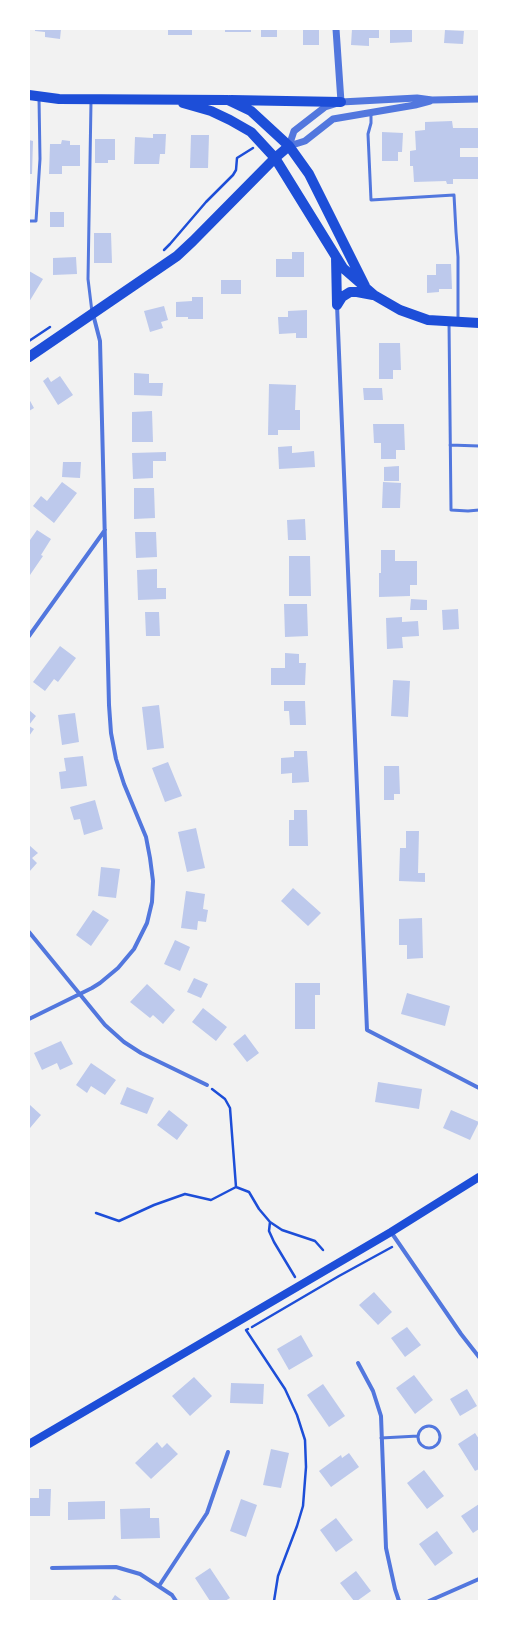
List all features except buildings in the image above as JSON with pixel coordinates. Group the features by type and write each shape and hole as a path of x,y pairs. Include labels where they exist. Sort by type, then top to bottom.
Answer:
{"main road":[{"path":"34,96 59,99 341,102"},
{"path":"170,99 211,111 251,132 275,158 343,268 374,295 400,310 428,320 454,323 479,323"},
{"path":"228,100 251,111 289,146 309,174 365,286"},
{"path":"29,356 176,256 289,146"},
{"path":"336,256 337,305"},
{"path":"337,305 342,297 350,292 374,295"},
{"path":"29,1444 391,1232 479,1177"}],"street":[{"path":"336,29 341,102"},
{"path":"289,146 294,131 326,107 341,102 417,98 432,100 479,100"},
{"path":"289,146 305,141 333,119 371,111 415,105 432,100"},
{"path":"337,305 367,1030 479,1088"},
{"path":"29,1019 80,995 106,978 118,968 134,948 147,923 152,902 153,881 146,837 124,784 116,759 111,733 100,341 92,314"},
{"path":"29,636 105,530"},
{"path":"29,932 105,1025 124,1042 141,1053 207,1085"},
{"path":"391,1232 461,1334 479,1357"},
{"path":"358,1363 373,1391 381,1416 386,1548 399,1601"},
{"path":"159,1586 207,1513 228,1452"},
{"path":"52,1568 116,1567 140,1574 172,1595 176,1601"},
{"path":"429,1601 479,1579"}],"lane":[{"path":"29,221 36,221 40,158 34,96"},
{"path":"91,99 88,279 92,314"},
{"path":"371,111 371,123 368,134 371,200 454,195 458,257 454,323 450,446 451,510 479,510"},
{"path":"450,446 479,446"},
{"path":"431,1426 439,1432 440,1439 436,1445 429,1448 420,1443 418,1436 424,1427 431,1426"},
{"path":"381,1438 418,1436"}],"path":[{"path":"160,253 170,244 206,202 233,175 236,170 237,158 261,143"},
{"path":"29,341 54,325"},
{"path":"207,1085 225,1099 230,1108 236,1187"},
{"path":"96,1213 119,1221 154,1205 185,1194 211,1200 236,1187 249,1192 259,1209 270,1222 282,1230 315,1241 323,1250"},
{"path":"270,1222 269,1231 274,1242 300,1285"},
{"path":"274,1601 278,1576 303,1506 306,1467 305,1440 297,1415 284,1389 246,1330 399,1243"}]}
